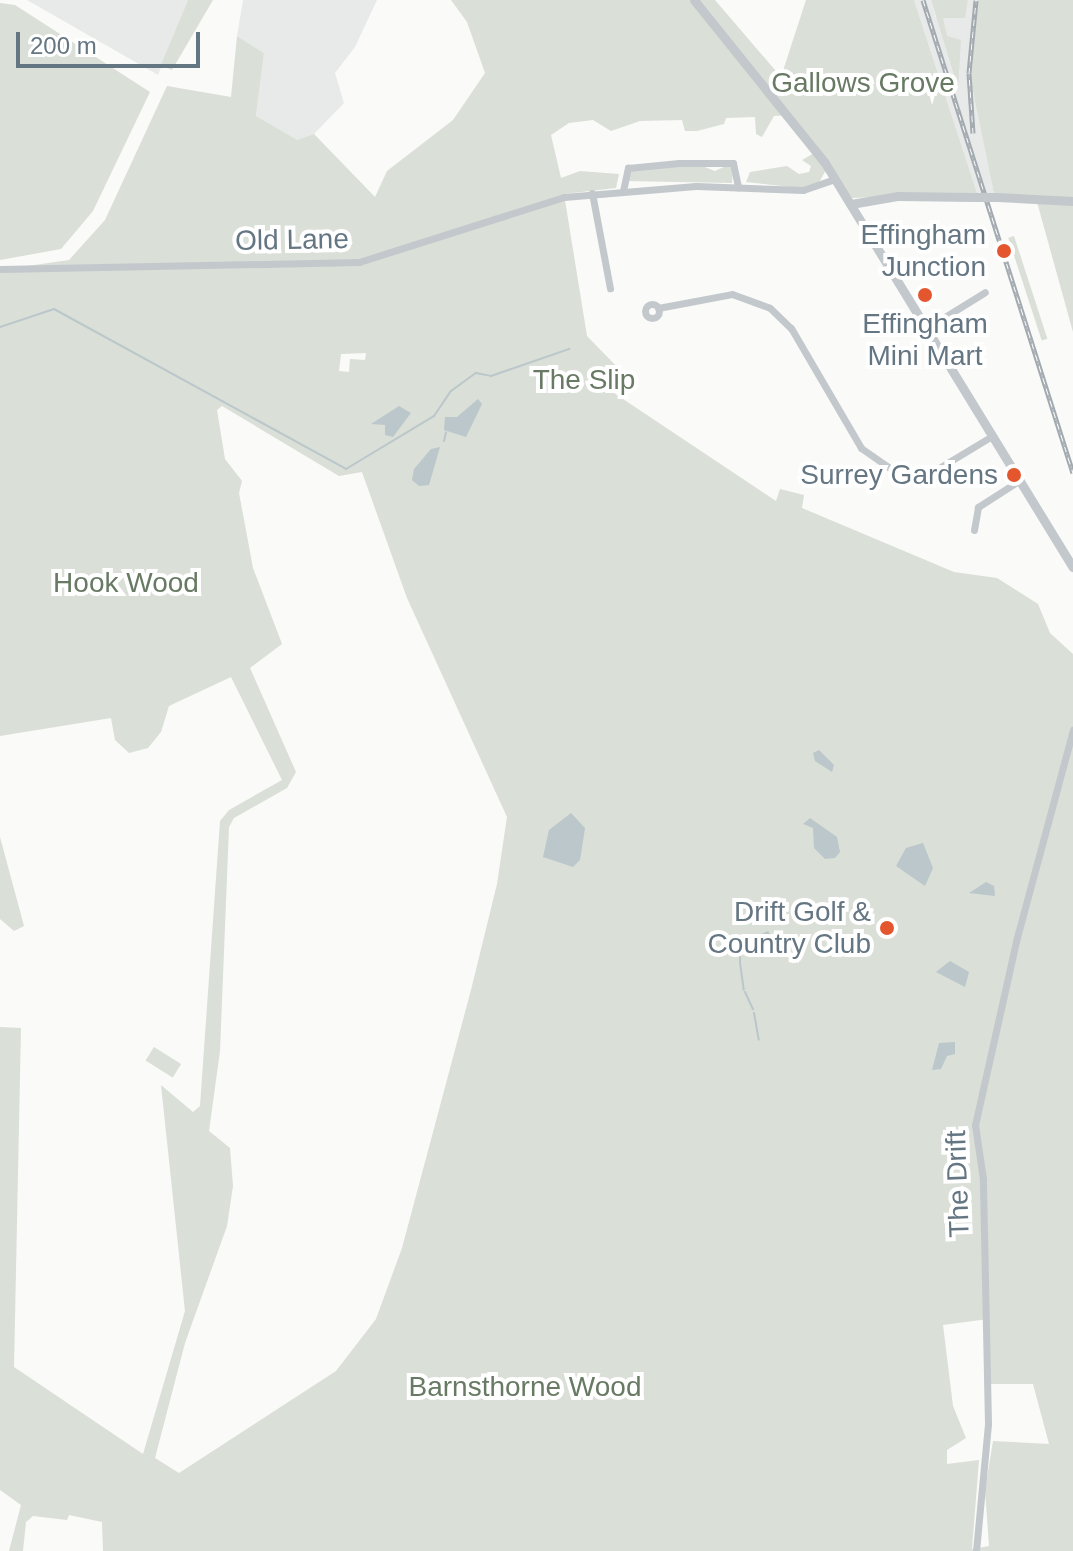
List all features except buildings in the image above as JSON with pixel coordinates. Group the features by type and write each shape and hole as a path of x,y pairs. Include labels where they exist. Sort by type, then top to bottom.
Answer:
{"street":[{"path":"694,0 764,81 835,179 1073,567"},
{"path":"623,191 628,168 679,163 733,163 738,187"},
{"name":"Old Lane","path":"0,269 359,262 538,202 623,191 738,187 811,190 835,179"},
{"path":"592,193 610,288"},
{"path":"851,204 898,196 1073,201"},
{"path":"857,214 870,202"},
{"path":"927,328 985,292"},
{"path":"658,308 732,294 770,308 791,328 861,448 897,473 910,477 934,471 992,436"},
{"path":"974,530 978,507 1020,480"},
{"name":"The Drift","path":"976,1551 988,1424 983,1179 975,1125 1019,927 1073,730"}],"shaded area":[{"path":"27,0 188,0 158,75"},
{"path":"243,0 377,0 355,47 335,73 344,103 314,134 297,141 256,116 264,53 237,36"},
{"path":"914,0 931,0 936,18 964,18 968,0 978,0 971,82 994,194 977,193"},
{"path":"478,399 482,404 466,437 444,430 445,417 457,417"},
{"path":"399,406 411,413 393,437 385,435 385,425 371,424"},
{"path":"440,447 429,485 419,486 412,480 414,469 431,449"},
{"path":"819,750 834,765 832,772 815,761 813,753"},
{"path":"571,813 585,828 580,860 573,867 543,857 549,830"},
{"path":"810,818 837,837 840,852 835,858 825,859 814,848 813,828 803,824"},
{"path":"923,843 933,868 925,886 896,866 906,848"},
{"path":"986,882 994,886 995,896 969,893"},
{"path":"768,931 771,936 759,949 728,952 737,937 751,939"},
{"path":"950,961 969,972 965,987 936,972"},
{"path":"955,1042 955,1054 947,1056 941,1069 932,1070 939,1043"}],"green space":[{"path":"188,0 213,0 172,70 161,65"},
{"path":"451,0 715,0 781,77 806,0 914,0 977,193 852,198 792,115 774,116 762,137 756,134 755,117 726,118 724,124 697,131 685,131 682,120 640,121 611,131 593,120 569,123 551,135 561,178 580,171 619,174 616,188 564,194 587,336 623,373 611,391 776,501 780,489 804,495 802,508 954,572 997,578 1038,604 1050,633 1073,654 1073,1551 103,1551 102,1522 69,1515 67,1520 33,1516 26,1522 23,1551 9,1551 21,1505 0,1490 0,1027 21,1028 14,1367 143,1454 185,1311 161,1085 193,1112 200,1106 220,821 229,810 282,780 231,677 169,706 161,732 148,748 129,753 115,740 111,718 0,736 0,270 69,260 105,220 167,86 231,97 237,36 264,53 256,116 297,140 314,134 375,197 387,171 453,120 485,73 467,22","holes":["366,353 365,360 350,359 349,372 339,371 341,354","222,406 339,476 362,472 407,598 507,817 497,884 471,990 402,1248 376,1319 336,1371 179,1473 155,1458 185,1343 227,1226 233,1186 230,1148 209,1131 220,1051 229,827 234,818 287,788 296,772 250,668 282,644 253,568 239,493 242,481 225,459 217,410","988,1319 991,1384 1033,1384 1049,1444 993,1441 985,1490 989,1546 972,1549 979,1460 947,1464 947,1450 966,1438 953,1406 943,1325"]},
{"path":"931,0 968,0 965,18 943,18 947,36 961,40 958,88"},
{"path":"978,0 1073,0 1073,332 1037,202 994,194 971,82"},
{"path":"0,3 15,5 150,92 93,211 61,249 0,260"},
{"path":"814,153 826,170 818,184 807,189 746,182 750,172 787,166 799,174 809,172 811,166 802,160"},
{"path":"728,165 733,167 732,183 625,181 634,168 702,166 715,171"},
{"path":"1014,236 1047,339 1042,341 1008,238"},
{"path":"0,837 24,926 14,931 0,919"},
{"path":"154,1047 181,1064 173,1078 146,1061"}],"waterway":[{"path":"0,327 54,309 346,469 434,416 451,391 476,373 491,376 569,349"},
{"path":"444,441 446,432"},
{"path":"740,949 740,962"},
{"path":"740,963 744,990"},
{"path":"745,992 753,1009"},
{"path":"754,1013 759,1040"}],"railway":[{"path":"923,0 1073,473"},
{"path":"973,133 969,73 976,0"}],"place":[{"name":"Effingham Junction","path":"1004,251"},
{"name":"Effingham Mini Mart","path":"925,295"},
{"name":"Surrey Gardens","path":"1014,475"},
{"name":"Drift Golf & Country Club","path":"887,928"}],"park label":[{"name":"Gallows Grove","path":"863,83"},
{"name":"The Slip","path":"584,380"},
{"name":"Hook Wood","path":"126,583"},
{"name":"Barnsthorne Wood","path":"525,1387"}]}
